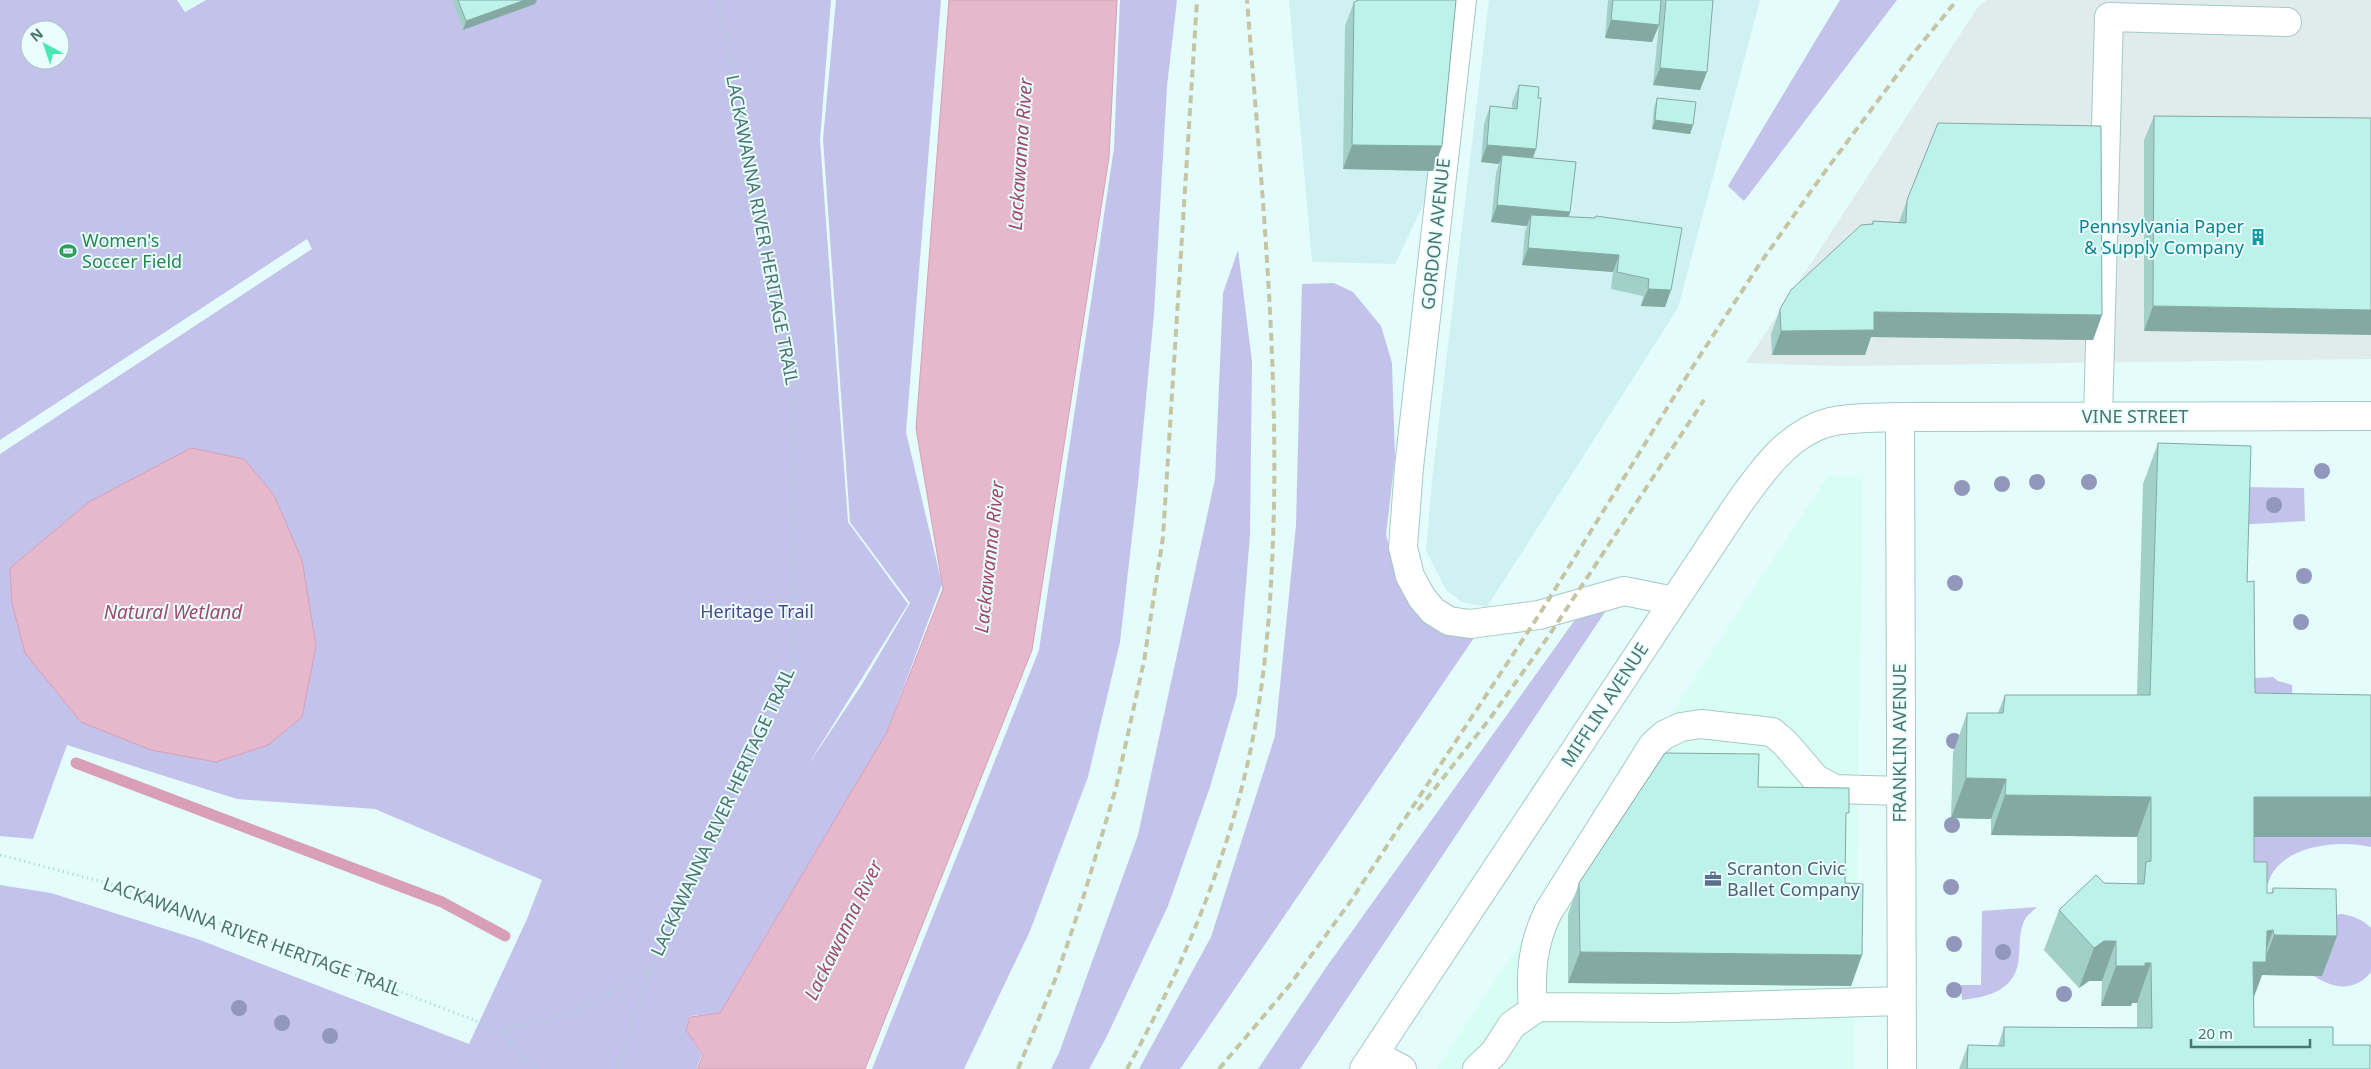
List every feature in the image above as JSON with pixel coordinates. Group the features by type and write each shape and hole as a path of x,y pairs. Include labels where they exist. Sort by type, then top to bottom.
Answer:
{"street":[{"name":"GORDON AVENUE","path":"1462,0 1409,467 1402,547 1410,576 1422,598 1433,611 1449,621 1470,624 1539,615 1624,590 1674,601"},
{"path":"2098,417 2109,17 2287,22"},
{"name":"VINE STREET","path":"1900,417 2371,416"},
{"name":"MIFFLIN AVENUE","path":"1369,1062 1754,482 1789,445 1805,433 1830,422 1900,417"},
{"name":"FRANKLIN AVENUE","path":"1900,417 1900,1001 1902,1069"},
{"path":"1533,1009 1530,981 1533,953 1538,932 1544,919 1653,745 1664,735 1681,727 1701,724 1772,732 1785,743 1816,779 1835,789 1900,791"},
{"path":"1477,1069 1494,1052 1512,1026 1538,1006 1671,1008 1900,1001"},
{"path":"1369,1062 1402,1069"}],"path":[{"name":"LACKAWANNA RIVER HERITAGE TRAIL","path":"617,1069 650,970 794,663 794,380 718,0"},
{"name":"LACKAWANNA RIVER HERITAGE TRAIL","path":"0,855 111,884 245,932 500,1030 534,1069"},
{"name":"LACKAWANNA RIVER HERITAGE TRAIL","path":"500,1030 554,1018 587,1006 650,970"}],"shaded area":[{"path":"179,0 202,0 185,10"},
{"path":"1289,0 1449,0 1431,189 1395,264 1312,262"},
{"path":"1489,0 1760,0 1678,308 1487,607 1462,602 1446,590 1426,551 1432,480"},
{"path":"1987,0 2371,0 2371,359 1841,366 1746,363 1978,7"},
{"path":"1828,476 1863,476 1854,1069 1437,1069"}],"green space":[{"name":"Heritage Trail","path":"0,0 177,0 185,12 206,0 831,0 820,140 848,522 908,604 808,765 861,686 910,603 850,522 823,139 836,0 941,0 906,432 942,584 887,732 720,1013 690,1016 686,1029 702,1055 696,1069 0,1069 0,885 51,893 200,940 469,1044 527,919 542,880 375,809 237,799 67,745 33,839 0,836 0,454 312,249 307,239 0,440"},
{"path":"1120,0 1177,0 1167,86 1154,313 1138,484 1120,642 1088,777 1030,931 964,1069 872,1069 1039,650 1114,148"},
{"path":"1840,0 1897,0 1744,201 1728,186"},
{"path":"1238,250 1252,362 1250,535 1237,695 1210,787 1168,906 1106,1038 1089,1069 1051,1069 1059,1053 1138,835 1215,479 1223,293"},
{"path":"1334,283 1353,292 1381,326 1392,363 1395,458 1386,535 1399,584 1422,617 1432,627 1478,632 1180,1069 1139,1069 1211,937 1275,736 1296,525 1302,284"},
{"path":"2237,487 2304,488 2305,521 2236,525"},
{"path":"1611,603 1300,1069 1258,1069 1325,969 1577,617"},
{"path":"2273,677 2278,681 2292,685 2293,734 2239,679"},
{"path":"2239,837 2371,837 2371,847 2343,844 2311,848 2297,853 2284,861 2274,871 2268,884 2240,884"},
{"path":"2037,907 2022,925 2019,955 2014,976 2001,989 1983,996 1962,1000 1961,985 1981,985 1982,911"},
{"path":"2341,914 2358,918 2371,928 2371,972 2358,983 2336,986 2314,976 2322,976 2329,916"}],"water":[{"name":"Lackawanna River","path":"949,0 1117,0 1109,157 1032,650 865,1069 697,1069 703,1055 686,1030 690,1017 720,1013 887,732 943,589 916,428"},
{"name":"Natural Wetland","path":"191,448 244,459 274,495 302,560 316,646 302,717 268,745 216,762 151,750 81,722 25,653 12,603 10,568 89,502"}],"building":[{"path":"458,0 525,0 466,21"},
{"path":"1359,0 1456,0 1442,146 1352,145 1354,2"},
{"path":"1613,0 1661,0 1659,25 1611,20"},
{"path":"1666,0 1713,0 1707,72 1660,68"},
{"path":"1519,85 1539,87 1538,98 1541,98 1536,149 1487,145 1490,106 1517,109"},
{"path":"1657,98 1696,102 1693,125 1655,120"},
{"name":"Pennsylvania Paper & Supply Company","path":"2154,116 2371,118 2371,310 2153,306"},
{"path":"1938,123 2101,126 2102,315 1874,312 1874,330 1781,331 1780,309 1791,290 1861,225 1873,224 1873,221 1906,223 1907,200"},
{"path":"1502,155 1576,162 1570,212 1497,205"},
{"path":"1531,215 1595,218 1596,216 1682,228 1671,290 1648,289 1649,279 1617,272 1619,255 1528,248"},
{"path":"2158,443 2251,446 2247,582 2254,581 2255,693 2371,695 2371,797 2254,797 2254,862 2267,862 2267,893 2273,893 2273,888 2336,889 2337,936 2274,935 2273,930 2267,931 2266,962 2253,962 2254,1027 2333,1027 2333,1045 2370,1045 2370,1069 1967,1069 1968,1045 2004,1046 2004,1027 2152,1028 2151,963 2145,963 2145,966 2116,966 2116,941 2104,941 2094,948 2059,910 2096,875 2104,883 2144,884 2146,862 2151,861 2151,797 2005,795 2006,779 1966,778 1967,713 2003,713 2005,695 2150,695"},
{"name":"Scranton Civic Ballet Company","path":"1665,753 1759,754 1758,787 1849,788 1849,813 1846,813 1845,883 1863,884 1862,955 1580,952 1579,883"}],"waterway":[{"path":"76,763 442,902 505,936"}],"railway":[{"path":"1018,1069 1057,975 1084,895 1116,788 1144,661 1163,537 1197,0"},
{"path":"1127,1069 1183,956 1214,878 1227,838 1249,757 1260,695 1268,632 1274,506 1273,379 1262,189 1247,0"},
{"path":"1219,1069 1289,986 1350,902 1539,615 1690,371 1759,265 1821,177 1912,55 1957,0"},
{"path":"1418,810 1491,717 1548,637 1704,400"}],"place":[{"name":"Pennsylvania Paper & Supply Company","path":"2258,237"},
{"name":"Women's Soccer Field","path":"68,251"},
{"name":"Scranton Civic Ballet Company","path":"1713,879"}]}
